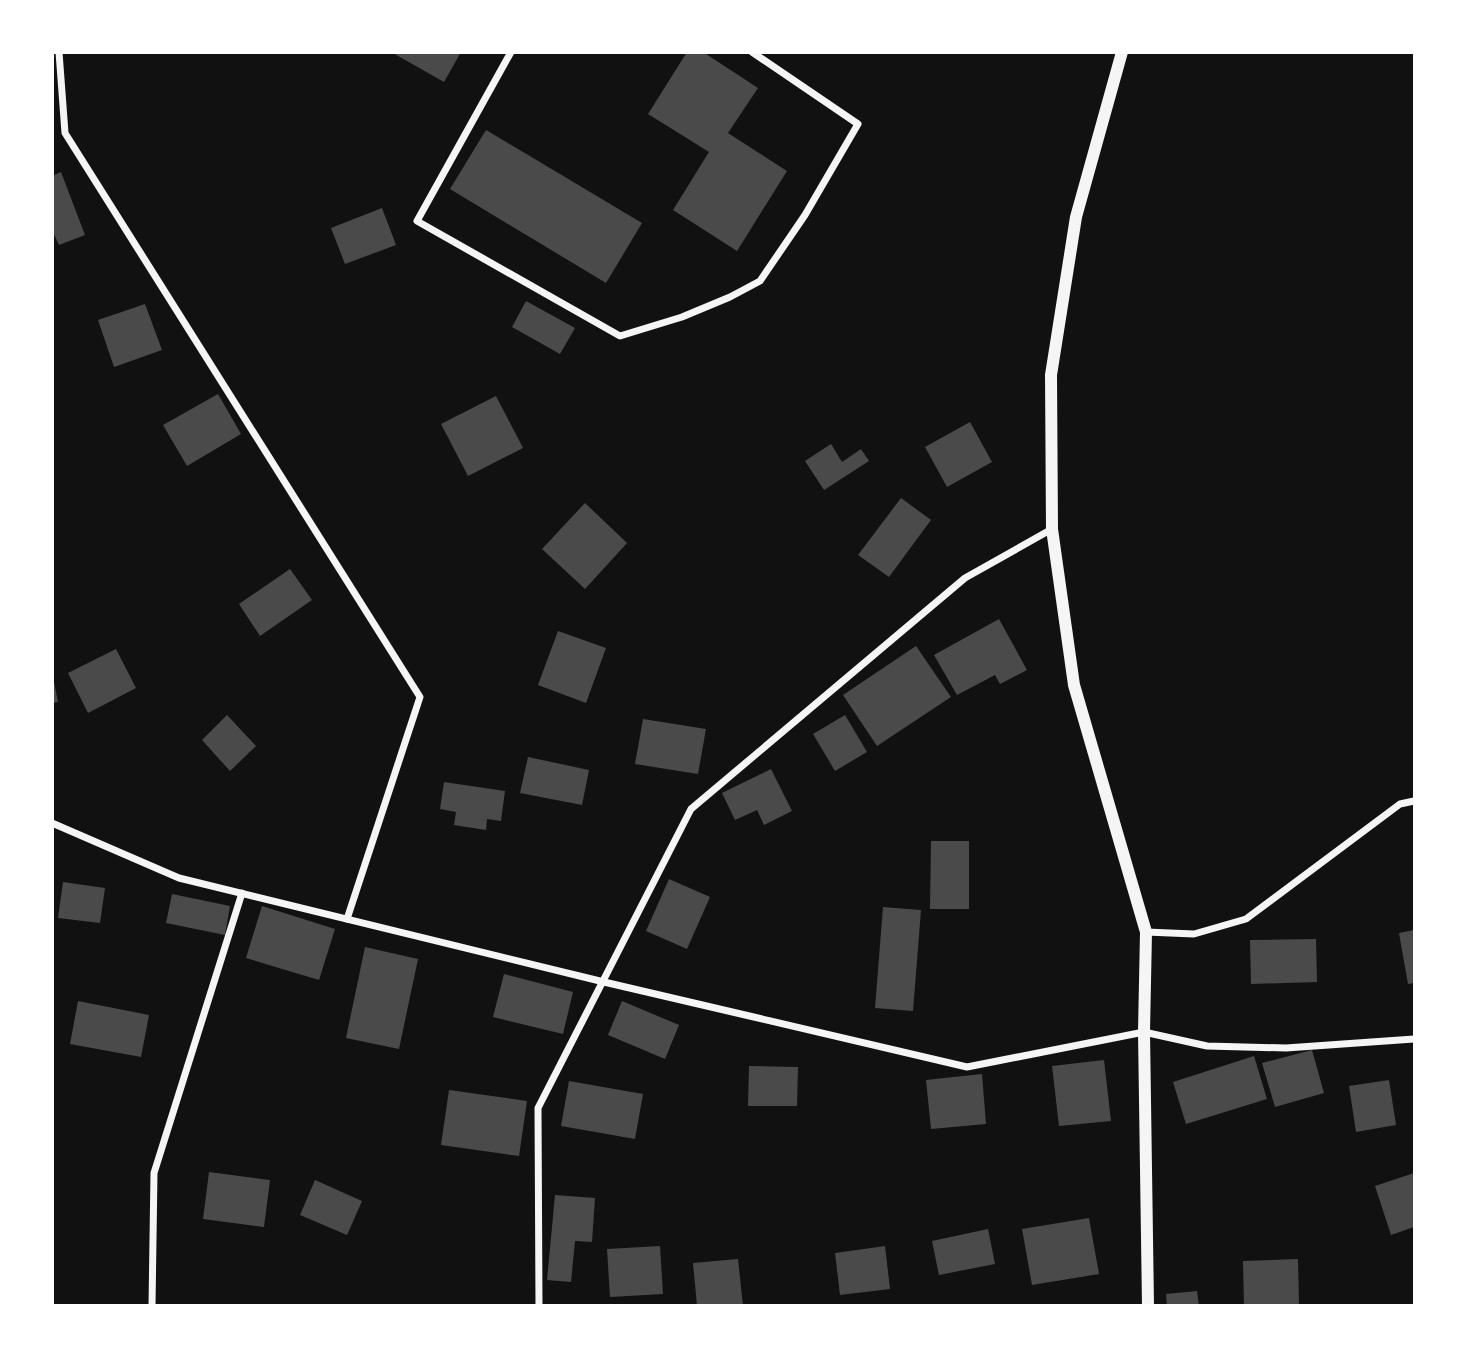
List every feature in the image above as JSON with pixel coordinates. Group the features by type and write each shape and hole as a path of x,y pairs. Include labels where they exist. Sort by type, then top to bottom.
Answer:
{"street":[{"path":"58,52 65,133 419,697 347,919"},
{"path":"512,52 416,221 620,336 682,317 760,281 805,215 858,124 752,52"},
{"path":"1122,52 1076,217 1051,375 1052,529 1074,685 1146,932 1144,1032 1148,1306"},
{"path":"539,1306 538,1108 691,809 965,578 1052,529"},
{"path":"1146,932 1194,933 1246,919 1400,804 1415,800"},
{"path":"52,823 178,878 967,1067 1144,1032 1207,1046 1286,1048 1415,1040"},
{"path":"152,1306 154,1173 242,893"}],"building":[{"path":"391,52 461,52 444,82"},
{"path":"687,52 703,52 758,88 728,133 787,171 737,251 673,210 709,152 648,114"},
{"path":"486,130 642,223 606,283 450,189"},
{"path":"61,172 85,235 59,245 52,230 52,176"},
{"path":"382,208 396,245 345,264 331,228"},
{"path":"526,301 575,328 560,354 512,327"},
{"path":"145,304 162,350 114,367 98,320"},
{"path":"218,394 241,434 187,466 163,425"},
{"path":"496,396 523,448 468,476 441,424"},
{"path":"970,422 992,462 947,487 925,447"},
{"path":"831,444 842,462 861,449 869,461 824,490 805,461"},
{"path":"901,498 931,520 889,577 858,555"},
{"path":"585,503 627,543 585,589 542,549"},
{"path":"290,569 312,600 260,636 239,604"},
{"path":"999,619 1027,670 1000,684 995,675 957,695 934,655"},
{"path":"558,631 606,648 586,703 538,685"},
{"path":"916,646 951,697 877,746 843,695"},
{"path":"116,649 136,688 88,713 68,673"},
{"path":"52,672 58,702 52,703"},
{"path":"227,715 256,746 230,771 202,740"},
{"path":"845,715 867,752 835,771 813,734"},
{"path":"643,719 706,729 698,774 635,764"},
{"path":"528,757 589,770 582,805 520,793"},
{"path":"771,769 792,811 764,825 757,810 735,820 722,793"},
{"path":"444,782 505,791 501,821 487,819 486,830 454,825 456,812 440,809"},
{"path":"931,841 969,841 969,909 930,909"},
{"path":"669,879 710,897 687,949 646,931"},
{"path":"63,882 105,888 100,923 58,918"},
{"path":"172,894 230,906 225,935 166,923"},
{"path":"262,906 335,929 319,980 246,958"},
{"path":"883,907 921,910 913,1011 875,1008"},
{"path":"1414,930 1414,983 1408,984 1399,933"},
{"path":"1316,939 1317,982 1251,984 1250,940"},
{"path":"365,947 418,959 399,1049 346,1038"},
{"path":"504,974 573,992 563,1034 493,1017"},
{"path":"78,1001 149,1015 141,1057 70,1044"},
{"path":"622,1001 679,1025 665,1059 608,1035"},
{"path":"1312,1050 1324,1093 1275,1107 1262,1063"},
{"path":"1254,1056 1267,1099 1186,1124 1173,1082"},
{"path":"1104,1060 1111,1121 1059,1126 1052,1066"},
{"path":"749,1066 798,1067 797,1106 748,1106"},
{"path":"982,1074 986,1124 931,1129 926,1080"},
{"path":"1389,1080 1396,1125 1356,1132 1349,1086"},
{"path":"569,1081 643,1094 635,1139 561,1126"},
{"path":"449,1090 527,1101 519,1156 441,1145"},
{"path":"209,1172 270,1180 264,1227 203,1219"},
{"path":"1414,1173 1414,1227 1391,1235 1375,1186"},
{"path":"315,1180 362,1201 347,1235 300,1215"},
{"path":"555,1195 595,1198 592,1242 575,1241 571,1282 547,1280"},
{"path":"1089,1218 1099,1274 1032,1285 1022,1229"},
{"path":"988,1229 995,1264 939,1275 932,1241"},
{"path":"660,1246 663,1294 610,1297 607,1249"},
{"path":"885,1246 890,1289 840,1295 835,1253"},
{"path":"738,1259 743,1306 697,1306 693,1263"},
{"path":"1298,1259 1299,1305 1244,1306 1243,1261"},
{"path":"1197,1291 1199,1306 1167,1306 1166,1294"}]}
